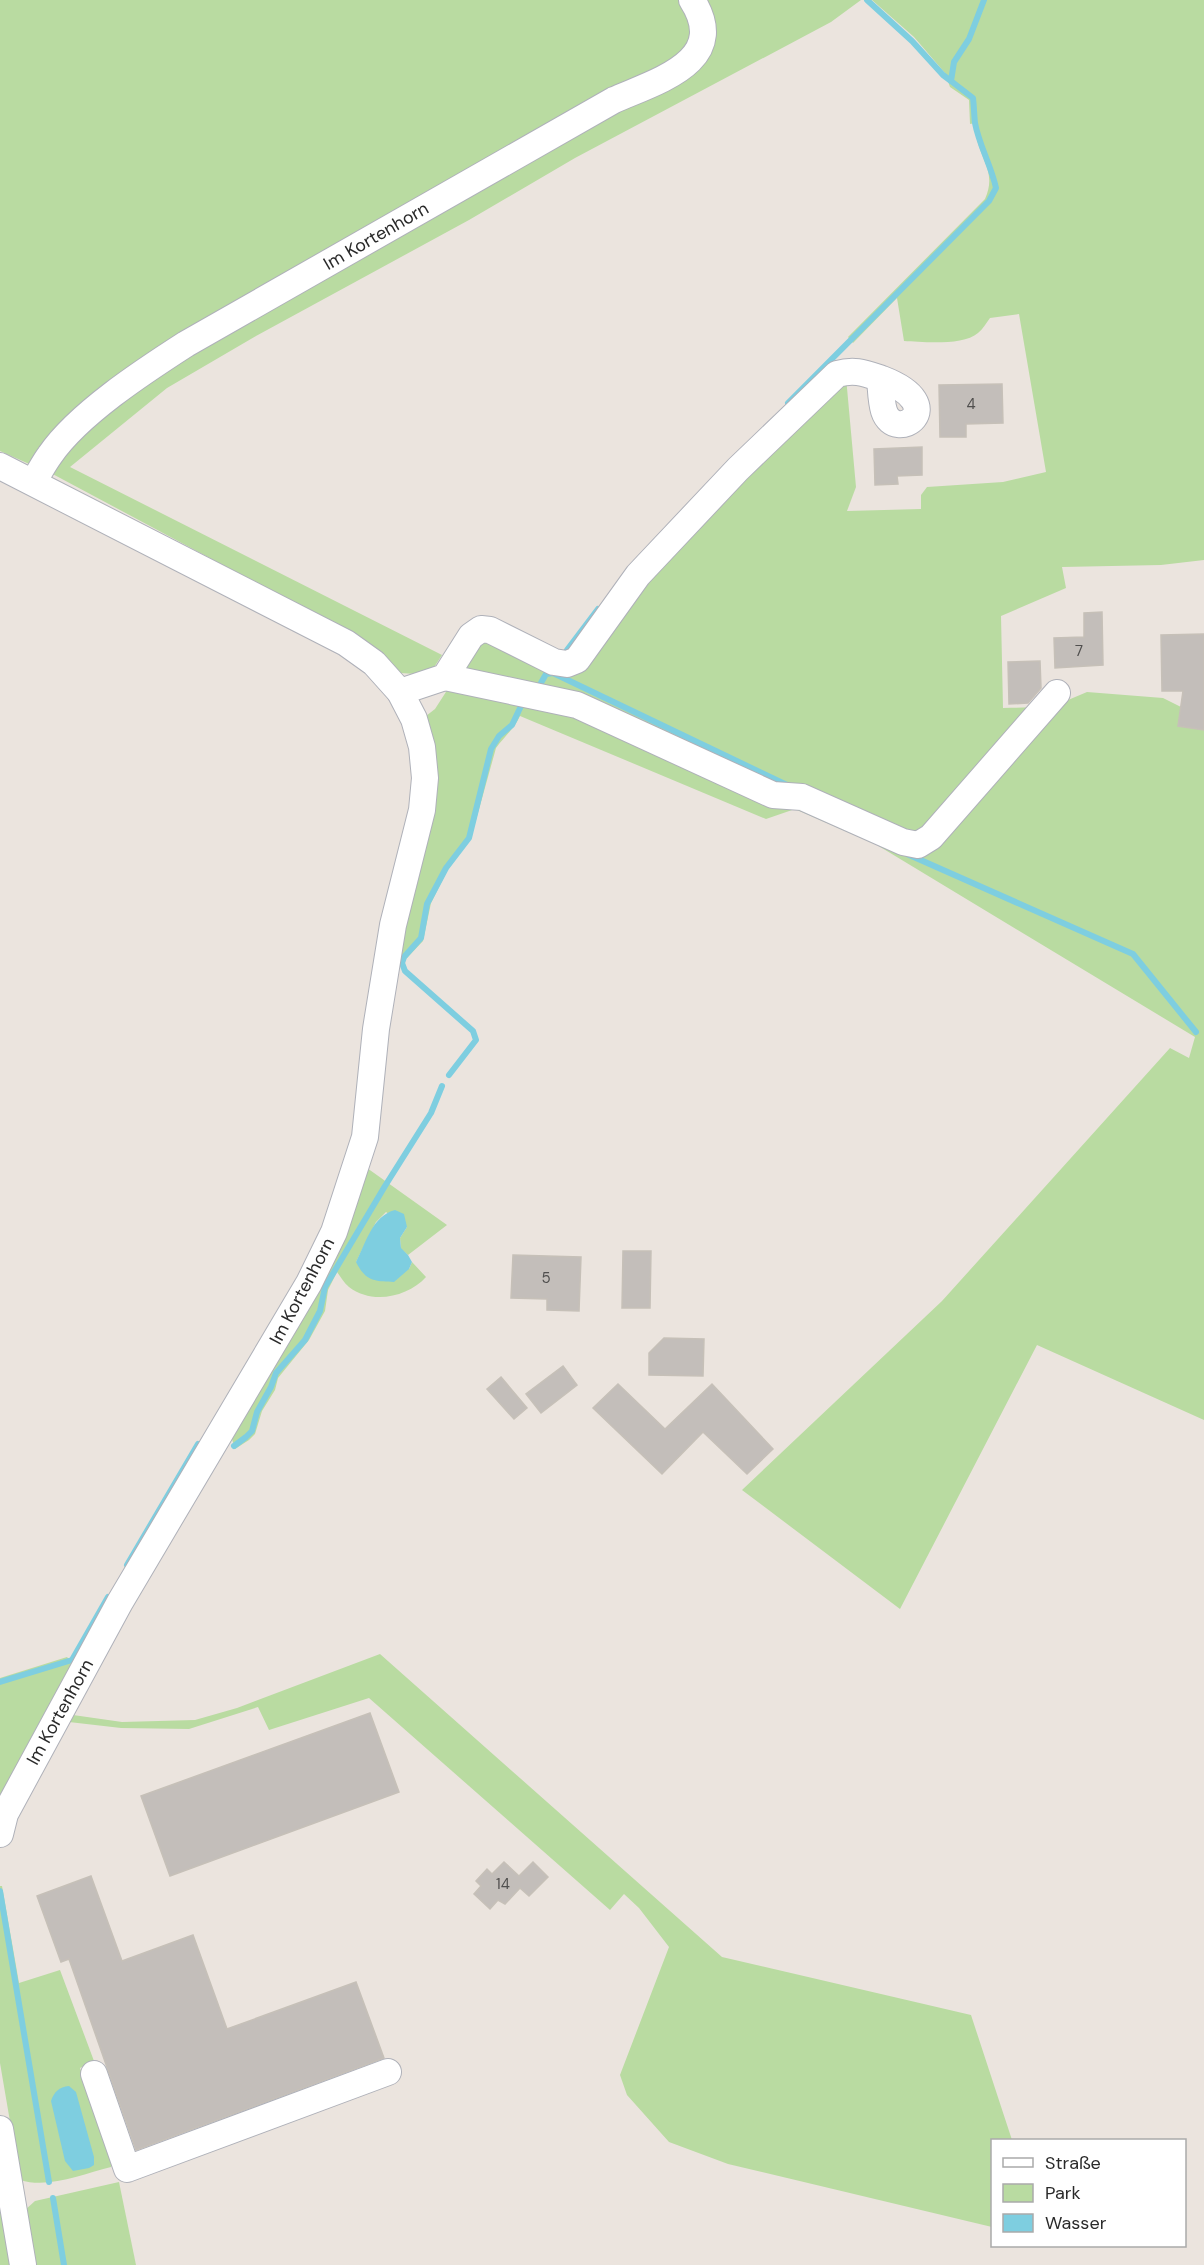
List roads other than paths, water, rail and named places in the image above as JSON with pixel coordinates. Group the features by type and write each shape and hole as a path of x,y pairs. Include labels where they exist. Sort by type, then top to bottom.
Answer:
{"street":[{"name":"Im Kortenhorn","path":"33,482 51,453 78,424 147,369 186,344 614,100 673,73 689,63 699,51 703,39 703,26 692,0"},
{"path":"445,677 471,636 481,629 490,630 554,662 567,664 577,660 646,567 738,469 837,374 851,370 880,379"},
{"name":"Im Kortenhorn","path":"0,466 346,643 374,663 400,692 414,719 422,747 425,778 422,810 393,925 376,1029 365,1137 334,1232 309,1284 120,1602 5,1814 0,1834"},
{"path":"400,692 445,677 577,705 773,795 802,797 903,842 918,845 931,837 1057,693"},
{"path":"94,2074 127,2169 388,2072"},
{"path":"0,2129 23,2265"}],"water":[{"path":"395,1210 404,1214 407,1227 400,1238 401,1248 412,1262 409,1269 394,1282 372,1279 363,1273 356,1262 375,1224 387,1213"},
{"path":"69,2086 76,2092 94,2157 94,2165 73,2171 65,2161 51,2101 57,2090"}],"waterway":[{"path":"867,0 951,81"},
{"path":"788,403 989,201 996,188 977,131 973,98 951,81 954,62 969,39 984,0"},
{"path":"567,650 598,609"},
{"path":"537,690 546,674 553,673 789,786"},
{"path":"449,1075 476,1040 473,1031 405,971 402,963 404,957 421,938 427,904 446,868 469,838 491,749 499,736 512,725 521,706"},
{"path":"907,854 1133,954 1196,1032"},
{"path":"234,1446 252,1431 257,1412 276,1373 305,1340 320,1311 325,1287 431,1113 442,1086"},
{"path":"127,1565 198,1444"},
{"path":"0,1682 72,1660 108,1597"},
{"path":"0,1891 49,2182"},
{"path":"53,2198 64,2265"}]}
